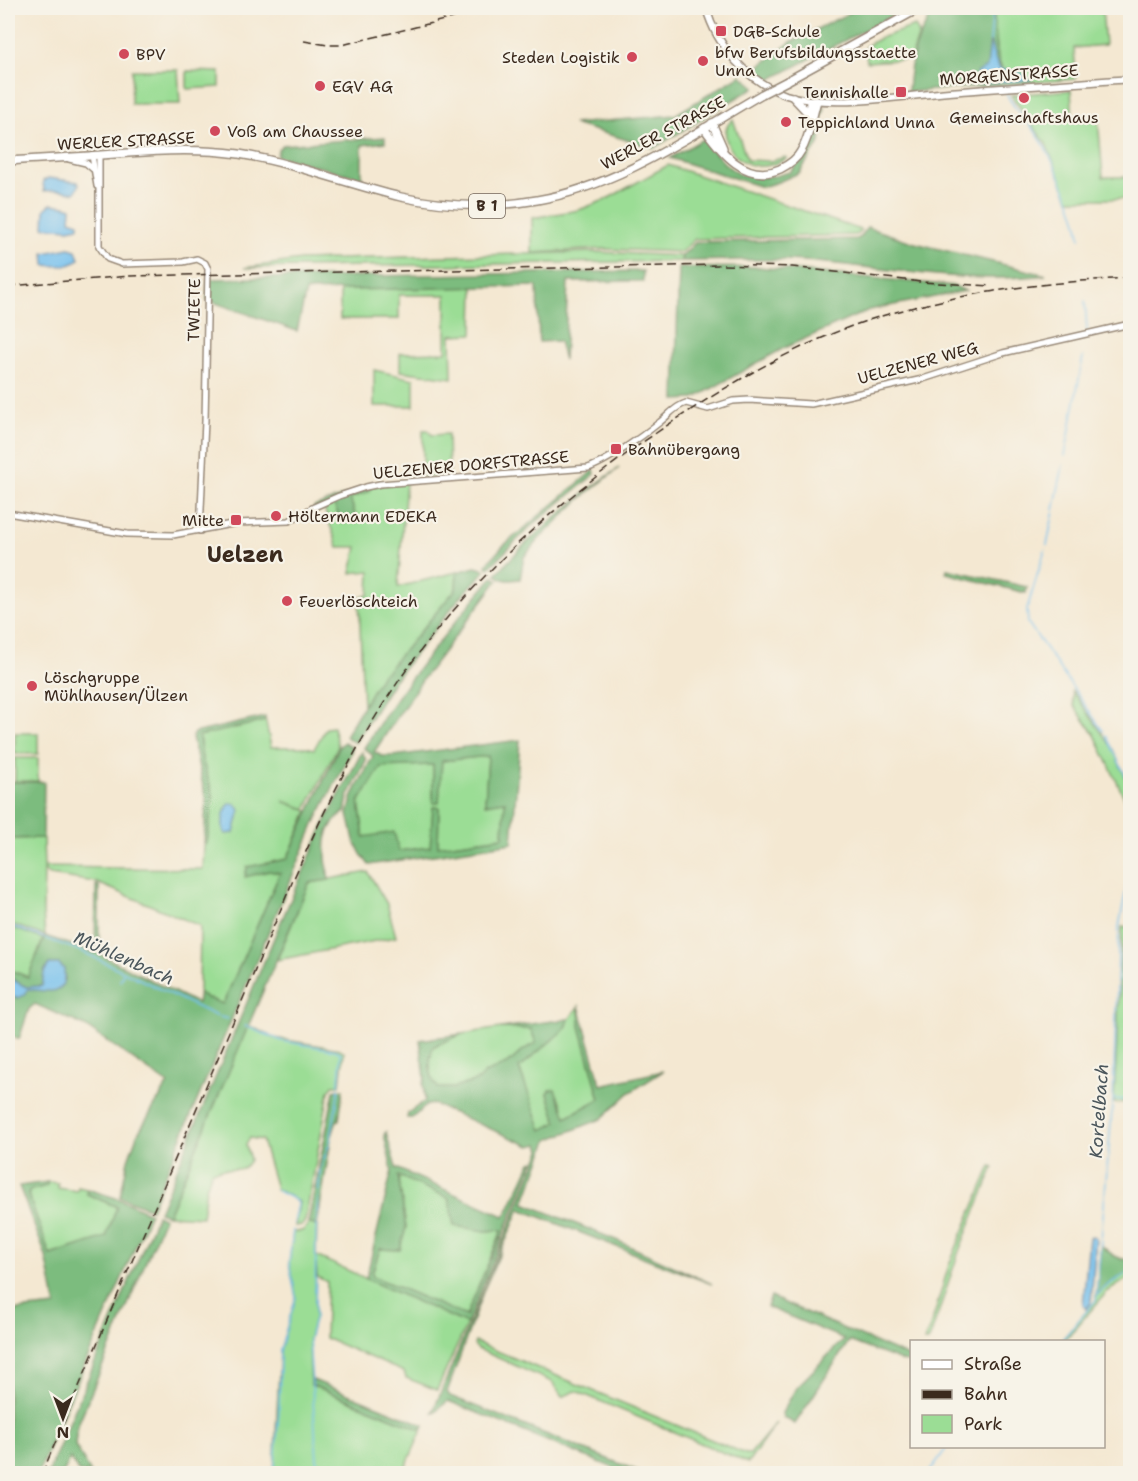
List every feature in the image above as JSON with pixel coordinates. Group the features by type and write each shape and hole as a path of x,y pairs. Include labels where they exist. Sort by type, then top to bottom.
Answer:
{"main road":[{"name":"MORGENSTRASSE","path":"706,8 717,34 736,62 763,83 793,97 813,101 1131,79"},
{"name":"WERLER STRASSE","path":"8,161 158,151 209,151 269,160 382,192 426,201 460,205 494,205 539,200 602,181 643,161 912,9"},
{"path":"793,97 809,114"},
{"path":"808,133 809,114 813,101"},
{"path":"704,128 737,165 750,171 775,171 801,153 808,133 813,101"},
{"path":"712,123 724,153"}],"street":[{"name":"TWIETE","path":"96,155 94,170 98,189"},
{"name":"TWIETE","path":"96,155 99,246 108,259 122,264 183,262 197,259 203,261 207,266 205,422 200,531"},
{"path":"65,158 86,163 94,170"},
{"name":"UELZENER WEG","path":"710,409 733,401 749,400 798,405 821,402 923,379 1016,350 1131,324"},
{"name":"UELZENER DORFSTRASSE","path":"8,513 127,534 173,535 237,523 289,521 339,496 380,484 588,468 600,463 644,434 681,404 689,403 710,409"}],"green space":[{"path":"859,8 892,8 891,16 768,81 753,71 791,42"},
{"path":"935,8 993,8 998,59 1003,72 998,85 908,92 916,48 923,29"},
{"path":"993,8 1102,8 1105,45 1074,48 1076,79 998,85 1003,72 998,59"},
{"path":"915,26 919,34 911,59 867,62 865,47 880,38"},
{"path":"132,70 178,70 180,104 131,104"},
{"path":"187,71 220,72 220,87 187,89"},
{"path":"741,75 755,87 654,148 573,124 675,115"},
{"path":"1071,90 1073,121 1098,119 1103,177 1130,177 1130,199 1069,199 1046,144 1011,95"},
{"path":"825,108 820,142 799,173 778,182 762,187 670,158 703,139 725,164 738,174 760,177 790,172 807,154 815,139 820,109"},
{"path":"733,119 747,160 770,161 786,157 786,159 762,166 753,165 739,158 733,153 726,139 728,125"},
{"path":"385,137 385,142 362,145 362,178 277,156 282,145"},
{"path":"668,165 861,230 860,233 856,235 695,239 681,252 602,249 532,253 532,218 579,210 607,199"},
{"path":"867,227 915,243 1046,275 1016,278 955,277 790,260 681,261 682,256 696,242 857,239"},
{"path":"596,252 682,256 681,261 244,268 301,260"},
{"path":"758,267 955,286 965,291 869,310 784,348 693,399 675,400 679,268"},
{"path":"643,271 643,281 568,282 564,360 559,341 539,342 537,286 306,291 297,331 207,300 208,279"},
{"path":"474,286 473,334 451,335 452,378 400,371 400,353 446,352 446,295 399,295 399,319 340,319 340,290"},
{"path":"374,370 414,379 414,406 374,406"},
{"path":"423,430 428,430 432,435 448,434 449,476 423,477"},
{"path":"619,468 580,499 538,540 524,557 520,579 504,579 496,574 525,544 588,490"},
{"path":"594,470 595,474 529,528 489,568 486,565 503,546"},
{"path":"406,482 398,587 457,572 456,589 382,675 363,707 359,597 369,595 370,571 351,573 357,547 338,547 324,508 334,505 342,523 356,518 350,498 370,491 370,486"},
{"path":"370,486 370,491 350,498 356,518 342,523 334,505 314,512 314,507"},
{"path":"475,567 486,570 459,599 393,682 355,743 345,736 382,674 388,670 456,589 457,572"},
{"path":"947,569 1027,587 1026,593 946,573"},
{"path":"493,577 498,580 422,680 374,752 382,756 393,756 520,740 512,843 369,865 354,840 348,814 353,795 373,756 364,748 378,725 441,639","holes":["488,756 485,804 505,801 503,837 438,846 439,807 433,807 430,847 399,851 394,832 364,837 359,802 381,767 433,765 433,803 439,803 442,761"]},
{"path":"1072,690 1112,747 1130,787 1130,810 1095,735 1074,706"},
{"path":"265,717 265,721 199,736 202,759 213,796 207,843 204,845 206,799 192,737 194,733"},
{"path":"265,718 271,747 314,749 326,728 333,727 338,746 306,809 283,801 308,811 287,859 246,876 269,871 280,873 223,1004 199,992 200,926 95,882 50,875 44,868 45,936 8,923 8,839 43,838 44,867 203,869 204,845 207,843 213,796 202,759 199,736 265,721"},
{"path":"15,733 38,733 38,754 15,754"},
{"path":"344,742 352,747 351,753 317,818 151,1209 120,1197 128,1160 137,1135 168,1084 85,1026 35,1004 29,1009 19,1039 8,1034 8,996 17,998 28,989 38,990 65,980 64,969 59,964 49,964 44,972 43,986 26,987 8,977 8,969 28,977 45,936 95,953 96,885 99,886 99,954 194,1002 197,1003 199,992 223,1004 280,873 269,871 245,877 247,867 287,859 339,747"},
{"path":"362,752 366,760 348,797 345,812 331,826 327,834 325,852 329,880 309,883 168,1215 159,1212 279,926 327,818"},
{"path":"488,756 485,803 505,800 503,837 438,846 439,808 433,807 431,847 399,851 364,837 359,802 381,766 433,765 433,802 441,761"},
{"path":"15,758 38,758 38,781 15,781"},
{"path":"8,782 44,782 43,838 8,839"},
{"path":"368,872 387,904 396,937 277,960 309,883"},
{"path":"8,926 43,939 28,978 8,969"},
{"path":"1122,927 1130,928 1130,1102 1114,1103"},
{"path":"579,1006 580,1026 600,1099 566,1117 560,1099 548,1094 558,1122 541,1131 519,1068 566,1028 569,1019"},
{"path":"579,1006 601,1085 663,1071 629,1093 601,1119 548,1140 524,1203 616,1240 712,1284 520,1209 484,1289 447,1392 450,1396 643,1473 626,1473 448,1401 432,1414 541,1150 539,1144 530,1146 433,1104 427,1105 412,1118 407,1118 408,1113 425,1101 423,1084 425,1078 420,1040 462,1034 434,1046 431,1056 431,1072 438,1088 454,1088 479,1080 485,1073 509,1063 522,1051 536,1043 531,1029 501,1028 569,1019 566,1028 519,1068 542,1130 557,1122 548,1094 549,1090 555,1089 566,1117 600,1099 580,1026"},
{"path":"248,1025 274,1038 340,1049 344,1052 340,1085 333,1085 329,1091 305,1221 302,1225 295,1226 299,1202 276,1189 262,1140 250,1138 246,1145 250,1160 246,1166 238,1169 212,1171 206,1188 202,1217 168,1215"},
{"path":"501,1028 531,1029 536,1043 522,1051 509,1063 485,1073 479,1080 454,1088 438,1088 432,1078 430,1067 434,1046 462,1034"},
{"path":"343,1089 339,1120 337,1120 331,1139 317,1226 308,1223 334,1091"},
{"path":"386,1132 396,1168 504,1216 531,1162 534,1161 502,1238 499,1237 502,1230 485,1231 454,1226 449,1198 398,1176 406,1227 400,1250 380,1249 372,1273 374,1277 466,1316 499,1239 502,1239 467,1324 366,1279 392,1170 384,1135"},
{"path":"991,1166 994,1167 959,1251 930,1338 924,1340 949,1265"},
{"path":"398,1175 449,1198 485,1231 502,1230 466,1316 374,1277 372,1273 380,1249 400,1250 406,1227"},
{"path":"47,1182 58,1183 58,1188 77,1191 78,1187 87,1189 87,1194 117,1207 106,1237 50,1255 28,1193 47,1186"},
{"path":"47,1182 47,1186 31,1190 28,1194 50,1255 106,1237 117,1207 87,1194 87,1189 119,1199 150,1213 38,1473 8,1473 8,1311 56,1306 46,1256 19,1186"},
{"path":"157,1215 164,1218 77,1427 75,1445 91,1473 79,1473 70,1458 63,1473 48,1473"},
{"path":"308,1223 317,1226 316,1256 467,1324 437,1390 406,1378 404,1372 325,1338 327,1282 317,1277 316,1264 315,1316 309,1339 311,1385 422,1430 403,1473 274,1474 280,1350 296,1297 289,1263 293,1232 306,1228"},
{"path":"1101,1245 1114,1256 1130,1260 1130,1271 1109,1284 1096,1296"},
{"path":"1130,1271 1130,1277 1107,1292 1065,1340 1062,1340 1096,1300 1096,1296 1109,1284"},
{"path":"771,1297 910,1358 910,1360 901,1361 849,1341 795,1424 783,1417 782,1413 796,1388 844,1339 767,1307"},
{"path":"475,1342 746,1454 750,1454 776,1423 748,1463 576,1391 562,1397 552,1382 478,1349 474,1345"},
{"path":"313,1380 424,1425 422,1430 311,1385"}],"water":[{"path":"990,41 1000,69 1019,72 1031,80 973,84 977,72 987,67"},
{"path":"48,178 78,182 79,185 75,193 61,190 44,191 43,181"},
{"path":"51,204 71,208 70,220 79,223 79,227 69,229 44,227 45,209"},
{"path":"69,248 76,250 79,259 76,262 63,266 45,265 44,253"},
{"path":"230,803 236,804 240,810 234,833 225,834 223,818"},
{"path":"49,964 59,964 64,969 64,978 59,989 49,991 28,989 25,995 17,998 8,996 8,977 26,987 42,986 44,972"},
{"path":"1089,1237 1096,1238 1091,1303 1086,1309 1083,1305"}],"waterway":[{"path":"990,42 993,8"},
{"path":"1006,92 1034,130 1055,167 1069,198 1080,238"},
{"path":"1085,301 1087,331"},
{"path":"1065,456 1083,357"},
{"path":"1047,545 1063,465"},
{"path":"1045,550 1027,609 1028,623 1103,731"},
{"path":"1106,735 1130,785"},
{"name":"Kortelbach","path":"1062,1340 1096,1300 1113,1098 1119,927 1130,869"},
{"name":"Mühlenbach","path":"8,925 81,951 216,1016 228,1019"},
{"path":"120,981 123,973"},
{"path":"245,1026 282,1041 341,1053 339,1085"},
{"path":"315,1474 317,1460 309,1339 315,1316 316,1232 320,1170 331,1139 339,1088"},
{"path":"1114,1099 1130,1100"},
{"path":"276,1190 297,1201 294,1224"},
{"path":"274,1474 279,1410 280,1350 296,1297 289,1263 293,1230"},
{"path":"1097,1295 1109,1284 1130,1271"},
{"name":"Kortelbach","path":"928,1474 947,1448"}],"railway":[{"path":"304,41 342,45 493,8"},
{"path":"8,286 130,276 720,265 792,267 921,282 990,286"},
{"path":"42,1474 294,878 325,811 359,745 384,703 414,659 482,579 559,507 643,442 730,385 799,348 872,319 935,302 1032,286 1130,278"}],"place":[{"name":"DGB-Schule","path":"721,31"},
{"name":"BPV","path":"124,54"},
{"name":"Steden Logistik","path":"632,57"},
{"name":"bfw Berufsbildungsstaette Unna","path":"703,61"},
{"name":"EGV AG","path":"320,86"},
{"name":"Tennishalle","path":"901,92"},
{"name":"Gemeinschaftshaus","path":"1024,98"},
{"name":"Teppichland Unna","path":"786,122"},
{"name":"Voß am Chaussee","path":"215,131"},
{"name":"Bahnübergang","path":"616,449"},
{"name":"Höltermann EDEKA","path":"276,516"},
{"name":"Mitte","path":"236,520"},
{"name":"Feuerlöschteich","path":"287,601"},
{"name":"Löschgruppe Mühlhausen/Ülzen","path":"32,686"}],"district":[{"name":"Uelzen","path":"245,554"}]}
